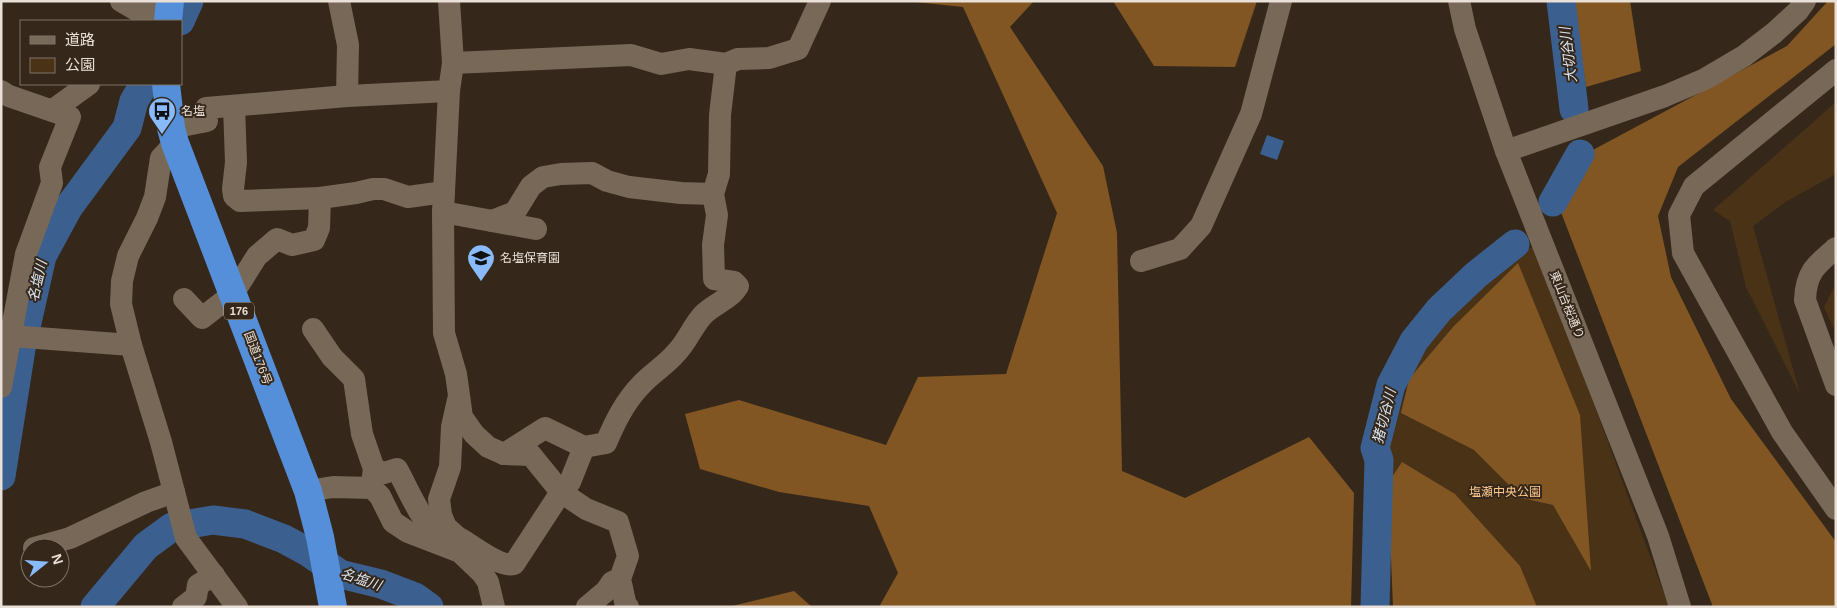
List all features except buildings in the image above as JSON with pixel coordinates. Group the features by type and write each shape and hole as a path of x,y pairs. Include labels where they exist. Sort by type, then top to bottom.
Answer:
{"highway":[{"name":"国道176号","path":"166,85 173,136 308,491 320,537 333,607"}],"street":[{"path":"121,1 138,11 158,14"},
{"path":"339,1 348,45 347,96"},
{"path":"449,1 454,63 449,91 444,202 444,333 456,374 462,417 474,434 488,447 504,454 531,455 561,492 586,508 618,522 628,556 620,578 626,606 628,607"},
{"path":"454,63 630,55 661,64 689,59 726,64 738,58 769,58 798,49 820,1"},
{"path":"1142,261 1180,249 1201,226 1251,114 1281,1"},
{"name":"東山台桜通り","path":"1459,1 1465,29 1506,151 1654,527 1680,607"},
{"path":"1506,151 1665,96 1705,79 1744,56 1774,33 1798,11 1804,1"},
{"path":"504,454 545,428 584,447 606,443 614,423 641,384 677,353 691,330 704,314 734,293 738,286 734,282 714,279 713,245 717,216 712,194 719,174 720,115 726,64"},
{"path":"1833,499 1782,432 1683,253 1679,215 1694,186 1836,70"},
{"path":"52,110 88,85"},
{"path":"1,91 9,96 70,117 50,167 52,183 26,254 7,344 1,388"},
{"path":"237,607 186,538 161,442 131,344 122,304 122,281 128,256 155,197 161,158 173,136 207,120 206,108 347,96 449,91"},
{"path":"234,106 236,162 233,189 234,196 240,201 320,198 373,189 384,189 408,197 444,202 492,221 536,229"},
{"path":"492,221 515,212 531,186 543,177 561,174 592,173 607,181 629,187 681,193 712,194"},
{"path":"184,299 202,318 233,294 257,256 278,239 292,245 314,240 319,228 320,198"},
{"path":"1836,248 1812,268 1805,300 1836,385"},
{"path":"313,329 332,357 354,380 362,434 373,478 393,522 408,532 460,552 482,573 488,582 494,607"},
{"path":"7,344 131,344"},
{"path":"459,396 452,428 450,468 439,499 441,515 446,527 482,554 509,565 514,564 561,492 570,482 584,447"},
{"path":"308,491 373,478 397,469 422,515 434,530 456,536"},
{"path":"70,538 146,502 176,502"},
{"path":"183,607 196,598 198,585 214,576"},
{"path":"587,607 606,592 612,582 620,578"}],"green space":[{"path":"1836,102 1836,174 1784,203 1753,226 1800,394 1746,287 1730,221 1713,210"},
{"name":"塩瀬中央公園","path":"1535,245 1669,607 1394,607 1387,447 1417,359 1478,283"},
{"path":"1836,283 1836,334 1824,307"}],"shaded area":[{"path":"906,1 1034,1 1010,27 1103,166 1117,233 1122,471 1185,498 1309,437 1354,493 1351,607 879,607 898,573 869,506 779,492 700,469 685,414 739,400 886,445 918,377 1006,374 1057,213 963,7"},
{"path":"1113,1 1257,1 1235,67 1154,66"},
{"path":"1573,1 1630,1 1641,71 1586,87"},
{"path":"1828,1 1836,1 1836,44 1678,167 1658,216 1671,277 1731,399 1836,542 1836,607 1713,607 1559,207 1591,151 1787,46"},
{"path":"1518,263 1580,415 1591,571 1553,505 1522,498 1474,450 1401,413 1409,379 1453,327"},
{"path":"1402,462 1455,494 1520,566 1537,607 1393,607 1388,483"},
{"path":"794,591 812,607 728,607"}],"water":[{"path":"1267,135 1284,141 1277,160 1260,154"}],"waterway":[{"name":"名塩川","path":"180,20 189,1"},
{"name":"大切谷川","path":"1561,1 1574,109"},
{"name":"名塩川","path":"1,476 21,349 42,256 68,208 127,128 134,101 143,85"},
{"name":"猪切谷川","path":"1553,202 1580,154"},
{"name":"猪切谷川","path":"1375,607 1379,460 1375,448 1391,385 1414,341 1439,310 1476,275 1515,244"},
{"name":"名塩川","path":"95,607 146,546 172,527 213,520 245,524 284,539 308,552 340,574 381,584 415,597 429,607"}],"place":[{"name":"名塩","path":"162,135"},
{"name":"名塩保育園","path":"481,282"}]}
